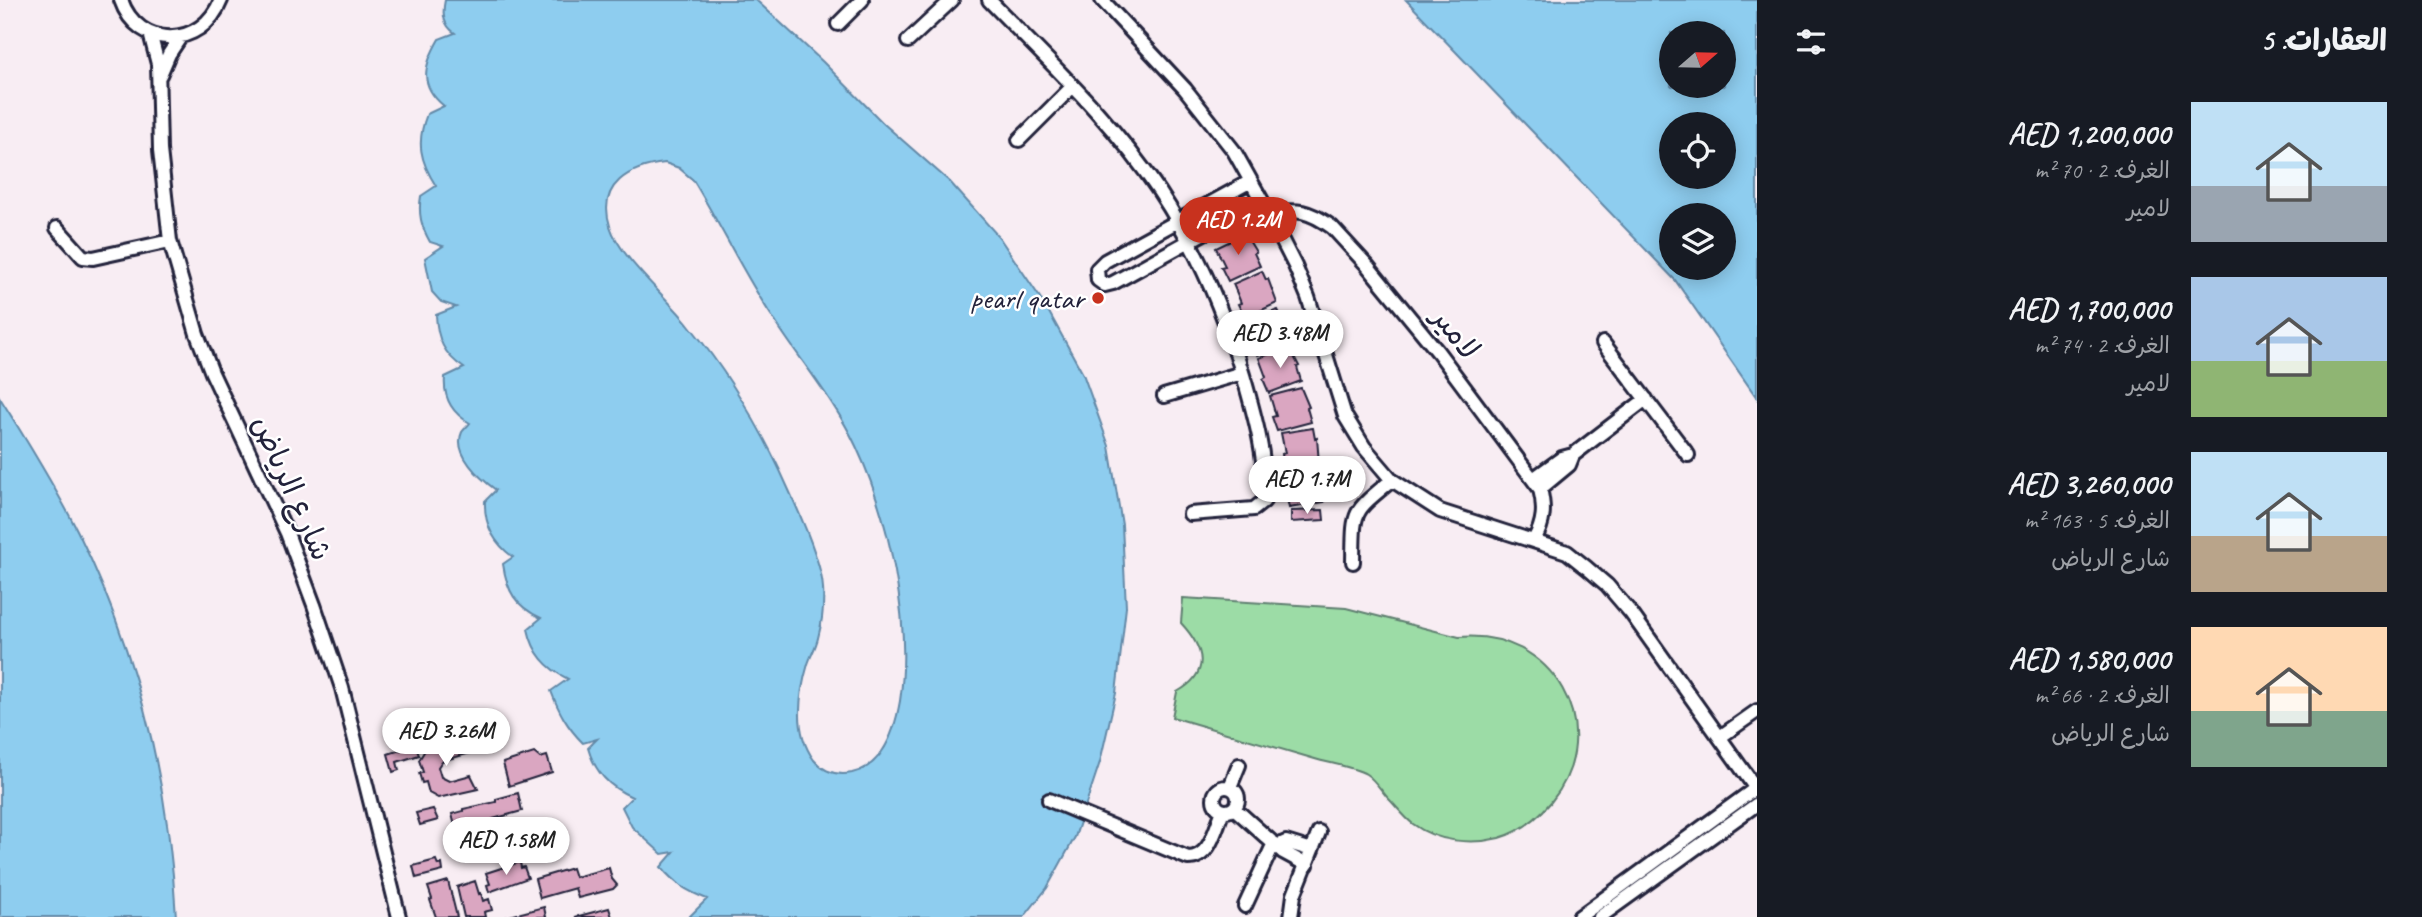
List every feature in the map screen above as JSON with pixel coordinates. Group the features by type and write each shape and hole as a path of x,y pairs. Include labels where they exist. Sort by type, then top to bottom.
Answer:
{"street":[{"path":"121,0 128,16 138,26 160,37 181,36 202,27 211,19 221,0"},
{"path":"838,24 862,0"},
{"path":"908,41 952,0"},
{"path":"989,0 1073,86 1133,155 1178,221 1208,279 1256,420 1265,501 1254,509 1190,514"},
{"path":"1102,0 1185,89 1234,151 1269,213 1308,298 1345,416 1364,447 1392,480 1440,512 1567,552 1607,585 1631,614 1756,789 1623,893 1600,917"},
{"name":"شارع الرياض","path":"150,33 159,78 160,150 170,241 197,334 212,373 287,533 327,642 344,695 399,917"},
{"name":"شارع الرياض","path":"159,78 169,54 181,36"},
{"path":"1019,141 1073,86"},
{"path":"1251,181 1105,261 1097,269 1098,280 1105,285 1114,283 1262,201"},
{"name":"لامير","path":"1269,213 1293,210 1306,212 1332,227 1431,343 1537,484"},
{"path":"57,228 83,257 93,258 170,241"},
{"path":"1603,343 1688,455"},
{"path":"1164,396 1242,373"},
{"path":"1534,540 1543,521 1544,510 1537,484 1569,465 1573,455 1646,399"},
{"path":"1353,562 1353,519 1361,506 1392,480"},
{"path":"1720,737 1757,711"},
{"path":"1230,787 1239,765"},
{"path":"1049,800 1188,858 1197,857 1204,852 1238,797 1230,787"},
{"path":"1230,787 1221,788 1215,795 1216,804 1228,810 1285,854 1307,865"},
{"path":"1579,917 1623,893 1757,804"},
{"path":"1291,917 1294,895 1319,831"},
{"path":"1275,845 1289,843 1312,850"},
{"path":"1245,906 1275,845"}],"green space":[{"path":"1183,598 1346,608 1459,637 1492,639 1521,649 1545,666 1562,689 1573,715 1575,744 1568,774 1551,802 1521,828 1488,840 1455,840 1433,835 1413,824 1366,774 1172,717 1177,692 1195,677 1201,660 1195,642 1181,623"}],"water":[{"path":"445,0 756,0 884,124 950,182 999,237 1045,305 1083,374 1109,446 1122,525 1126,607 1116,693 1100,762 1075,837 1047,888 1024,917 689,917 707,899 682,886 661,867 674,852 662,854 632,827 622,807 632,797 616,789 604,778 591,757 588,748 597,739 583,743 557,706 551,691 568,679 547,665 533,645 528,629 541,618 519,603 510,590 503,564 513,557 500,546 486,518 485,501 496,490 476,473 464,457 460,440 462,432 470,423 458,415 447,399 445,377 464,368 451,358 443,346 436,315 456,307 441,302 432,292 425,258 443,246 430,242 420,214 421,196 436,186 426,168 421,151 424,124 427,114 444,106 430,90 427,66 439,39 455,33 446,23","holes":["665,163 679,168 693,180 760,298 847,429 868,474 888,537 903,638 900,701 891,735 880,755 863,769 852,773 841,774 822,768 814,760 803,738 800,713 802,688 819,632 823,594 819,565 798,510 756,424 718,363 680,314 623,251 610,226 608,199 620,180 652,165"]},
{"path":"1406,0 1757,0 1757,398 1675,280 1736,280 1736,203 1659,203 1659,263"},
{"path":"0,398 78,532 99,578 133,671 166,817 176,917 0,917"}],"building":[{"path":"1245,234 1256,252 1254,253 1260,266 1228,281 1221,267 1225,266 1216,248"},
{"path":"1262,271 1277,303 1245,318 1233,284"},
{"path":"1278,310 1282,319 1284,318 1291,343 1258,355 1248,321"},
{"path":"1289,347 1299,366 1297,367 1301,381 1269,393 1259,358"},
{"path":"1301,388 1309,407 1307,408 1311,422 1277,431 1272,417 1276,416 1270,396"},
{"path":"1313,428 1315,439 1317,438 1319,463 1284,469 1282,454 1285,453 1281,433"},
{"path":"1318,467 1324,488 1321,488 1324,502 1289,508 1286,493 1290,493 1286,472"},
{"path":"1323,510 1324,520 1291,522 1291,511"},
{"path":"446,735 447,740 417,750 419,755 397,762 399,770 393,772 388,754"},
{"path":"470,735 470,753 442,761 438,767 441,777 449,781 471,775 478,789 438,798 429,793 426,782 422,783 419,773 423,772 419,760 425,750"},
{"path":"534,753 540,758 547,756 552,772 509,786 503,763"},
{"path":"518,793 522,811 493,819 498,836 526,828 534,846 508,853 507,850 466,863 462,850 466,849 465,844 459,845 455,831 461,830 460,825 455,826 452,814"},
{"path":"433,809 438,820 420,825 416,813"},
{"path":"436,860 438,865 442,864 443,871 416,878 413,866"},
{"path":"520,862 528,878 489,892 487,885 490,884 486,873"},
{"path":"572,868 575,877 609,868 617,885 613,889 578,898 575,888 540,898 535,879"},
{"path":"448,881 457,917 436,917 428,887"},
{"path":"475,881 483,901 489,899 492,910 484,912 485,917 464,917 457,887"},
{"path":"544,907 546,917 506,917"},
{"path":"609,908 612,917 575,917"}],"place":[{"name":"pearl qatar","path":"1098,298"}]}
